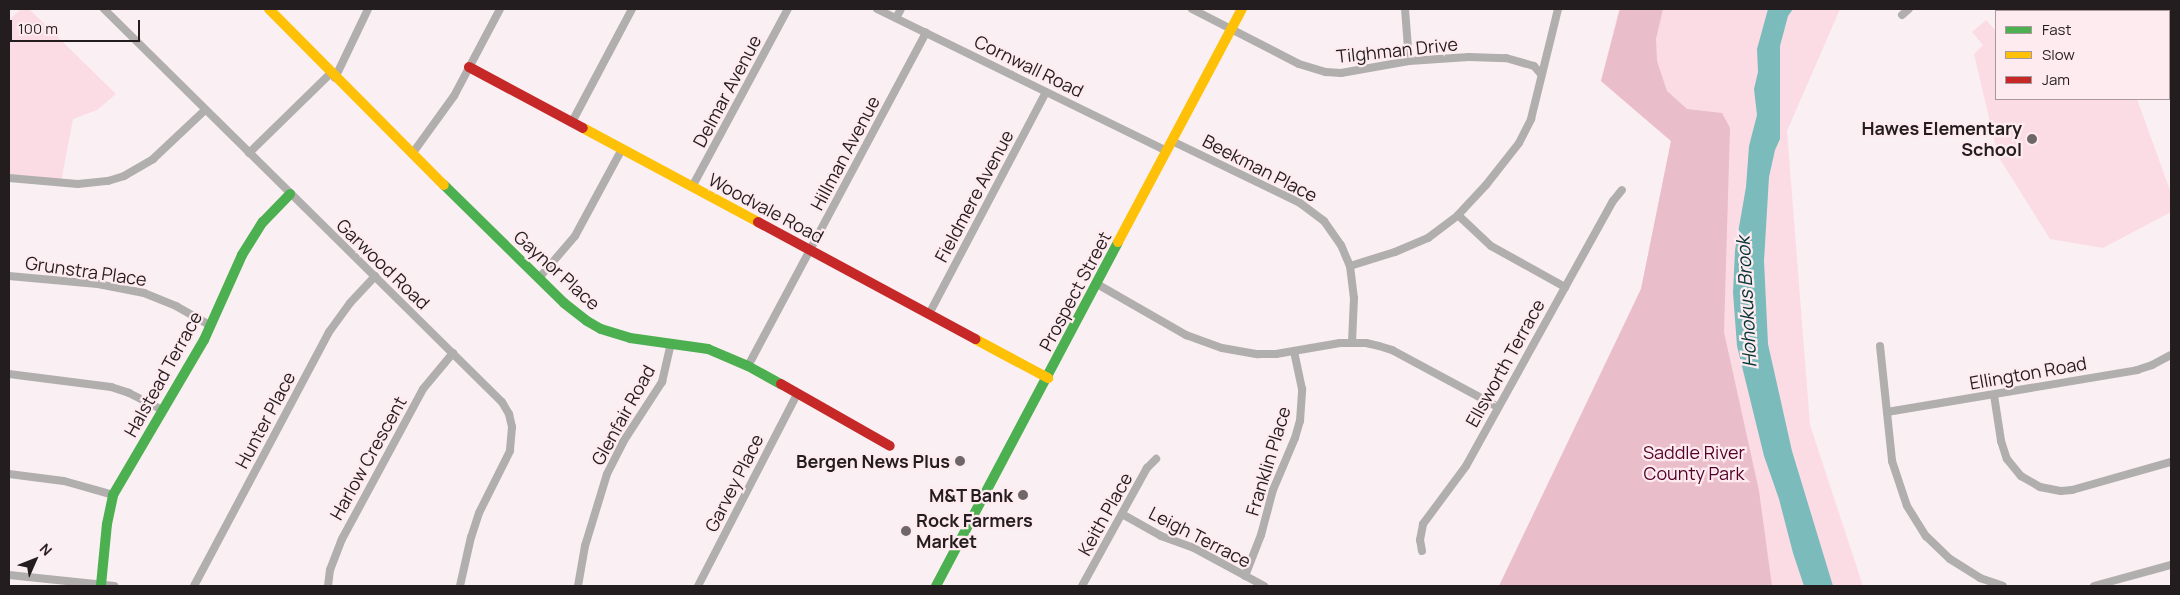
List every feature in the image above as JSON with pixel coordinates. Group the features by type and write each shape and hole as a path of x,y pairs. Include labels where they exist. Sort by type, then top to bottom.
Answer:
{"street":[{"name":"Garwood Road","path":"104,9 502,402 509,414 512,427 510,451 476,521 460,586"},
{"name":"Gaynor Place","path":"269,9 412,154 572,310 601,329 630,338 708,349 748,366 890,446"},
{"path":"249,153 333,75 368,9"},
{"path":"412,154 442,116 500,9"},
{"path":"572,122 632,9"},
{"name":"Delmar Avenue","path":"692,187 788,9"},
{"name":"Cornwall Road","path":"877,9 1167,151"},
{"path":"896,18 901,9"},
{"name":"Tilghman Drive","path":"1192,9 1299,64 1326,72 1341,73 1409,61 1506,58 1534,66 1541,74"},
{"name":"Prospect Street","path":"936,585 1048,378 1242,9"},
{"path":"1405,9 1409,61"},
{"path":"1350,266 1412,246 1436,232 1458,215 1486,185 1526,132 1558,9"},
{"path":"1902,15 1909,9"},
{"name":"Hillman Avenue","path":"748,366 926,33"},
{"name":"Woodvale Road","path":"470,67 1048,378"},
{"name":"Fieldmere Avenue","path":"929,314 1046,92"},
{"path":"9,178 78,184 108,181 124,176 153,159 205,110"},
{"name":"Beekman Place","path":"1172,141 1300,203 1313,211 1334,234 1350,266 1354,298 1352,342"},
{"path":"539,278 575,236 622,149"},
{"name":"Ellsworth Terrace","path":"1422,551 1420,540 1424,524 1466,466 1613,201 1622,190"},
{"name":"Halstead Terrace","path":"101,585 107,524 113,495 210,326 247,247 263,222 290,194"},
{"path":"1458,215 1491,246 1565,287"},
{"name":"Grunstra Place","path":"9,276 98,284 144,293 176,306 210,326"},
{"name":"Hunter Place","path":"194,586 329,332 350,303 375,276"},
{"path":"1097,284 1204,343 1238,352 1257,354 1294,352 1352,342 1372,344 1392,350 1498,407"},
{"name":"Glenfair Road","path":"578,586 585,546 607,474 622,442 662,382 671,344"},
{"path":"1880,346 1895,475 1907,506 1916,523 1950,559 1980,578 2003,586"},
{"name":"Franklin Place","path":"1245,576 1261,535 1273,490 1295,438 1300,421 1302,389 1294,352"},
{"name":"Harlow Crescent","path":"328,586 335,554 346,530 423,389 453,353"},
{"name":"Ellington Road","path":"1887,412 2137,370 2152,365 2171,354"},
{"path":"9,374 111,386 162,410"},
{"name":"Garvey Place","path":"698,586 797,394"},
{"path":"1994,395 2001,441 2008,459 2021,476 2040,487 2061,491 2072,490 2171,462"},
{"name":"Keith Place","path":"1082,586 1147,468 1156,459"},
{"path":"9,474 64,482 113,495"},
{"name":"Leigh Terrace","path":"1122,514 1162,536 1192,547 1264,586"},
{"path":"2094,586 2171,565"},
{"path":"9,575 114,586"}],"green space":[{"path":"21,9 29,9 116,94 97,110 73,119 61,182 9,178 9,20"},
{"name":"Saddle River County Park","path":"1619,9 1840,9 1787,131 1810,425 1863,586 1499,586 1641,289 1671,141 1601,81"},
{"path":"1620,9 1663,9 1656,39 1657,61 1667,91 1687,109 1722,113 1730,128 1724,332 1759,491 1772,586 1499,586 1641,289 1671,141 1601,81"},
{"path":"1986,20 1995,30 1995,100 2137,100 2171,193 2171,212 2103,248 2050,239 1998,156 1974,54 1983,45 1972,32"}],"water":[{"name":"Hohokus Brook","path":"1768,9 1793,9 1788,16 1780,46 1780,139 1775,150 1769,177 1764,261 1768,344 1792,451 1833,586 1804,586 1779,499 1764,456 1737,346 1733,293 1735,250 1746,187 1749,146 1757,115 1754,89 1758,72 1757,49"}],"traffic: fast":[{"path":"444,185 564,303 587,321 601,329 630,338 708,349 748,366 781,384"},
{"path":"101,585 107,524 113,495 204,340 242,255 263,222 290,194"},
{"path":"936,586 1118,242"}],"traffic: slow":[{"path":"269,9 444,185"},
{"path":"1118,242 1242,9"},
{"path":"583,128 758,222"},
{"path":"975,339 1048,378"}],"traffic: jam":[{"path":"469,67 583,128"},
{"path":"758,222 975,339"},
{"path":"781,384 890,446"}],"place":[{"name":"Hawes Elementary School","path":"2032,139"},
{"name":"Bergen News Plus","path":"960,461"},
{"name":"M&T Bank","path":"1023,495"},
{"name":"Rock Farmers Market","path":"906,531"}]}
